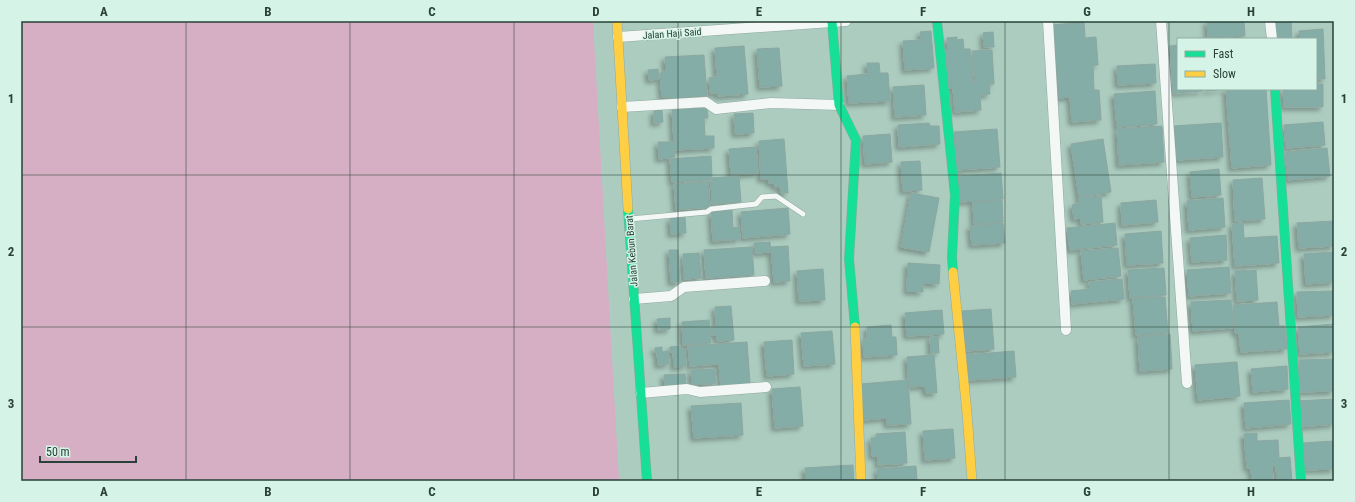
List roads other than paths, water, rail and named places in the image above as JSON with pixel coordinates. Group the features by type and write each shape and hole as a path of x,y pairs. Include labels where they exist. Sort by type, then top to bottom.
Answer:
{"street":[{"name":"Jalan Kebun Barat","path":"617,21 647,481"},
{"name":"Jalan Haji Said","path":"618,37 846,21"},
{"path":"936,21 955,195 952,257 972,481"},
{"path":"1048,21 1066,330"},
{"path":"1161,21 1187,383"},
{"path":"1270,21 1272,38"},
{"path":"832,22 839,105 856,140 849,259 855,324 861,481"},
{"path":"1275,90 1301,481"},
{"path":"622,107 706,102 716,109 771,103 839,105"},
{"path":"634,299 671,296 684,287 765,280"},
{"path":"641,393 687,389 700,392 766,387"}],"lane":[{"path":"629,219 707,212 711,209 756,204 762,197 776,196 803,214"}]}
